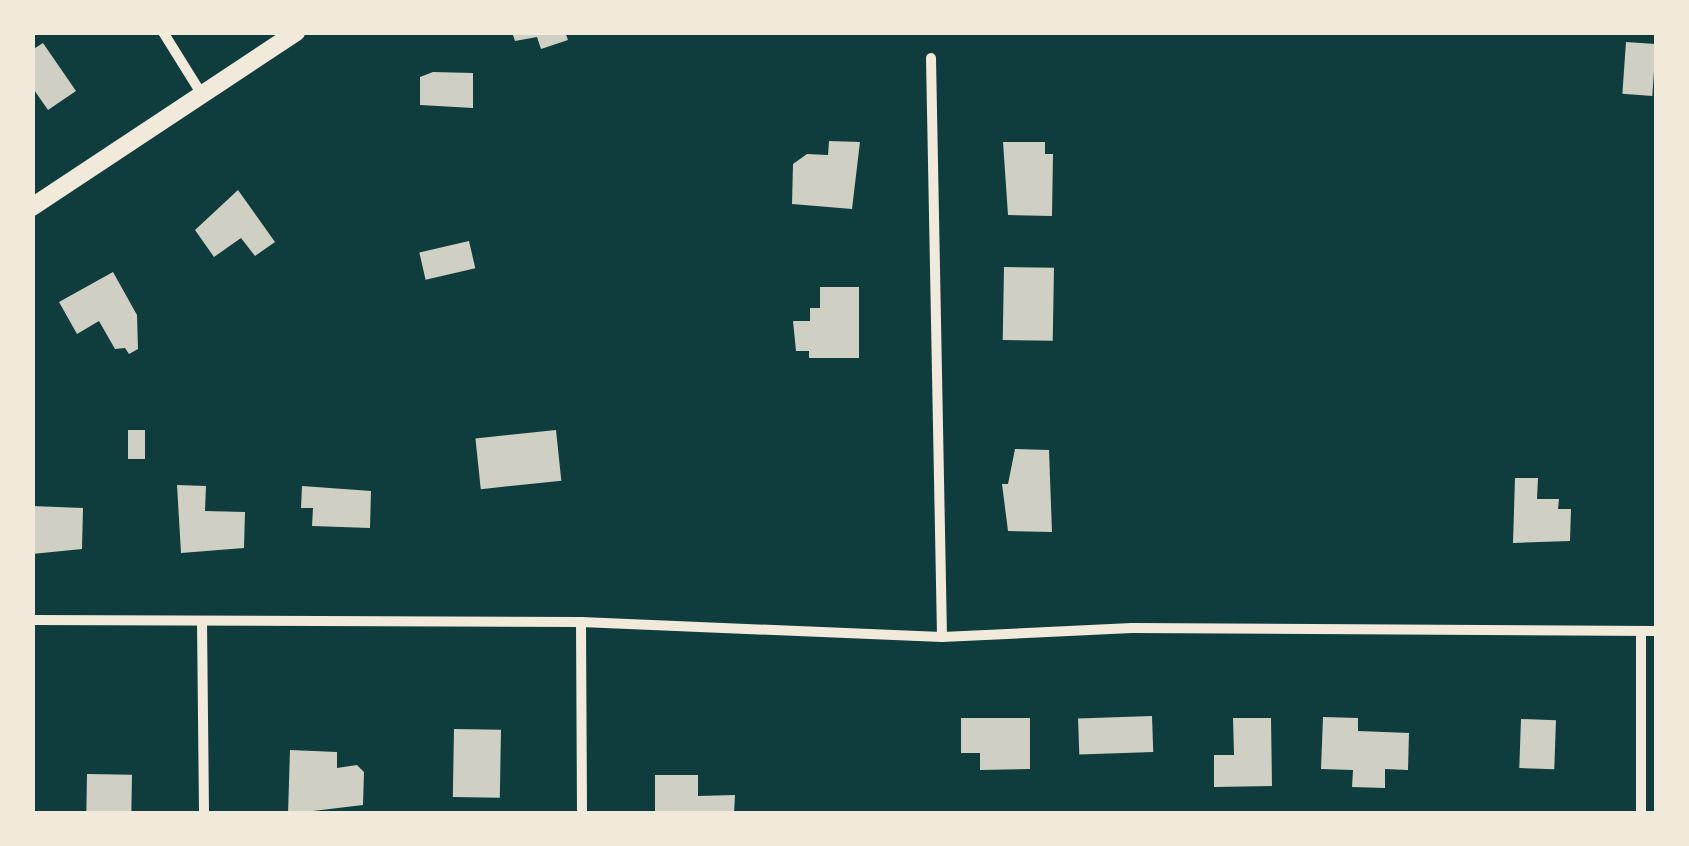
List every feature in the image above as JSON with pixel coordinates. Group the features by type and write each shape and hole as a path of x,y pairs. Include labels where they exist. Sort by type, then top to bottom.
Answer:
{"street":[{"path":"162,32 201,93"},
{"path":"32,207 296,32"},
{"path":"931,58 942,637"},
{"path":"32,620 581,622 942,637 1132,628 1656,631"},
{"path":"202,621 204,814"},
{"path":"581,622 582,814"},
{"path":"1641,631 1641,814"}],"building":[{"path":"512,32 565,32 568,40 541,49 537,37 515,41"},
{"path":"1626,42 1656,44 1652,96 1622,94"},
{"path":"43,43 76,91 48,110 32,87 32,50"},
{"path":"433,72 473,73 473,108 420,105 420,77"},
{"path":"829,141 860,142 852,209 792,204 793,164 807,154 828,155"},
{"path":"1003,142 1045,142 1045,154 1053,154 1052,216 1008,215"},
{"path":"238,190 275,242 255,256 241,238 214,257 195,230"},
{"path":"469,241 475,268 426,280 419,252"},
{"path":"1004,267 1054,268 1053,341 1003,340"},
{"path":"113,272 137,315 138,349 129,354 125,348 115,349 99,321 77,334 59,302"},
{"path":"820,287 859,287 859,358 809,358 809,351 796,351 793,321 810,321 810,308 820,308"},
{"path":"128,430 145,430 145,459 128,459"},
{"path":"556,430 561,481 481,489 475,438"},
{"path":"1015,449 1049,450 1052,532 1008,531 1002,484 1008,484"},
{"path":"1515,478 1538,478 1537,499 1559,499 1558,509 1571,509 1570,541 1513,543"},
{"path":"177,485 206,486 205,511 245,512 244,548 181,553"},
{"path":"302,486 371,491 370,528 312,526 313,508 301,508"},
{"path":"32,506 83,508 82,549 32,554"},
{"path":"1152,716 1153,752 1079,755 1078,719"},
{"path":"1323,717 1358,718 1358,731 1409,733 1408,770 1385,769 1385,788 1352,787 1353,770 1321,769"},
{"path":"961,718 1030,718 1030,769 980,770 980,753 961,753"},
{"path":"1233,718 1271,718 1272,786 1214,787 1214,755 1234,755"},
{"path":"1521,719 1556,720 1554,769 1519,768"},
{"path":"454,729 501,730 500,798 453,797"},
{"path":"290,750 337,752 337,768 357,765 364,772 363,805 288,814"},
{"path":"87,774 132,775 131,814 86,814"},
{"path":"655,775 698,775 698,796 735,795 734,814 655,814"}]}
